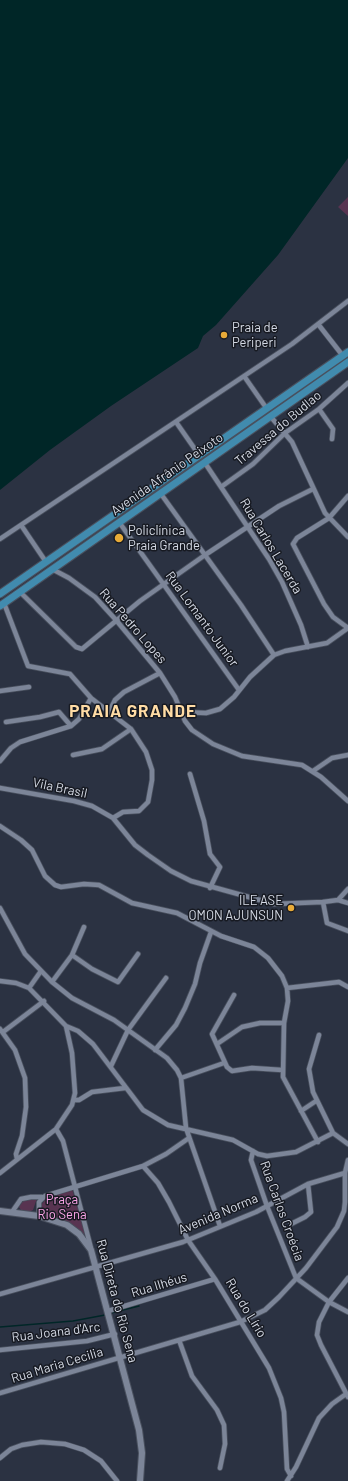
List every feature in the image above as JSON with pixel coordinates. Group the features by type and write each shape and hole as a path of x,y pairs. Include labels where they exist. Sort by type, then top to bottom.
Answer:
{"main road":[{"name":"Avenida Afrânio Peixoto","path":"0,594 346,354"},
{"name":"Avenida Afrânio Peixoto","path":"2,604 348,362"},
{"path":"0,1211 39,1216 73,1229 91,1250"},
{"name":"Rua Direta do Rio Sena","path":"91,1250 97,1266 121,1357 141,1441 140,1481"}],"street":[{"path":"0,538 244,376 318,324 348,300"},
{"path":"318,324 346,354"},
{"path":"244,376 267,409"},
{"name":"Travessa do Budlao","path":"221,487 260,459 285,433 319,409 348,384"},
{"path":"319,409 333,429 332,439"},
{"path":"271,417 285,433 294,447 325,513 348,537"},
{"path":"176,422 199,455"},
{"name":"Rua Carlos Lacerda","path":"204,463 269,559 293,605 308,647"},
{"path":"20,592 79,649 85,647 116,620 205,554 279,506 313,489"},
{"path":"161,494 241,605 274,655"},
{"path":"181,712 206,713 220,709 234,697 239,690 274,655 327,643 348,628 333,617 324,604 293,544 297,538 329,518 348,496"},
{"name":"Rua Lomanto Junior","path":"119,522 239,690"},
{"path":"21,525 46,562"},
{"name":"Rua Pedro Lopes","path":"52,569 69,578 89,592 116,620 160,673 175,697 185,721 192,730 228,752 263,760 294,763 313,771 329,783 348,801"},
{"path":"2,604 28,666 70,674 91,698 131,729 142,745 149,761 152,780 148,802 142,810 136,812 123,812 113,818 135,845 182,877 210,888 274,904 338,900 348,903"},
{"path":"109,712 115,700 124,692 160,673"},
{"path":"0,691 29,687"},
{"path":"0,761 11,748 20,742 72,726 79,719 91,698"},
{"path":"6,722 40,718 60,712 72,726"},
{"path":"73,755 102,750 131,729"},
{"path":"313,771 332,758 348,754"},
{"path":"190,774 204,821 210,854 220,867 210,888"},
{"name":"Vila Brasil","path":"0,788 74,801 99,809 113,818"},
{"path":"0,826 21,840 32,850 45,876 55,885 61,887 84,884 99,885 132,903 177,913 211,932 247,943 261,952 279,970 287,988 288,1001 284,1024 282,1070 284,1081 318,1142"},
{"path":"338,900 348,889"},
{"path":"323,902 327,923 348,931"},
{"path":"0,908 20,945 52,982 72,998 104,1013 172,1064 181,1078 186,1128 220,1226"},
{"path":"52,982 72,955 84,927"},
{"path":"155,1050 176,1025 185,1008 195,984 200,963 211,932"},
{"path":"72,955 92,969 118,982 138,954"},
{"path":"30,988 41,971"},
{"path":"110,1066 128,1030 166,978"},
{"path":"0,981 16,983 30,988 66,1026 75,1029 86,1038 110,1066 136,1102 151,1116 168,1125 233,1140 253,1151 267,1156 286,1154 301,1150 333,1133"},
{"path":"287,988 339,982 348,987"},
{"path":"234,995 212,1033 224,1062 230,1071 252,1068 282,1070"},
{"path":"17,1158 16,1154 22,1136 26,1108 25,1078 15,1050 2,1031 44,1002"},
{"path":"216,1044 242,1027 264,1023 284,1024"},
{"path":"0,1173 17,1158 56,1129 66,1116 74,1100 75,1074 66,1026"},
{"path":"319,1035 309,1069 309,1077 316,1101 333,1133 348,1144"},
{"path":"181,1078 224,1062"},
{"path":"74,1100 79,1100 95,1092 125,1088"},
{"path":"301,1111 316,1101"},
{"name":"Rua Direta do Rio Sena","path":"56,1129 63,1141 91,1250"},
{"path":"12,1212 21,1199 31,1197 42,1198 75,1186 142,1166 160,1158 189,1138"},
{"name":"Rua Carlos Croécia","path":"253,1151 251,1160 267,1206 296,1278"},
{"name":"Rua Maria Cecilia","path":"0,1393 240,1322 256,1315 271,1305 310,1263 337,1227 344,1211 347,1182 345,1173 348,1160"},
{"name":"Rua do Lírio","path":"142,1166 158,1183 188,1240 215,1279 269,1368 281,1398 285,1420 287,1470 291,1476"},
{"name":"Avenida Norma","path":"0,1294 188,1240 267,1206 308,1184 345,1173"},
{"path":"291,1224 305,1217 311,1212 308,1184"},
{"path":"39,1216 39,1202 42,1198"},
{"path":"296,1278 329,1302 348,1312"},
{"path":"288,1481 319,1418 332,1404 347,1396 321,1346 317,1335 320,1322 329,1302 348,1278"},
{"name":"Rua Ilhéus","path":"108,1311 215,1279"},
{"name":"Rua Joana d'Arc","path":"0,1350 88,1341 114,1334"},
{"path":"178,1340 192,1376 217,1410 224,1426 224,1444 220,1468"},
{"path":"0,1458 11,1450 22,1445 41,1442 65,1444 84,1450 101,1461 117,1481"}],"green space":[{"path":"348,197 348,216 338,207"},
{"name":"Praça Rio Sena","path":"72,1189 86,1234 82,1235 43,1214 41,1205 46,1199"},
{"name":"Praça Rio Sena","path":"37,1198 33,1210 29,1212 21,1210 19,1207 23,1201"}],"shaded area":[{"path":"0,0 348,0 348,158 278,255 216,325 203,336 198,348 111,406 50,450 0,490"}],"waterway":[{"path":"111,1313 139,1306"},
{"path":"0,1327 73,1321 105,1315"}],"place":[{"name":"Praia de Periperi","path":"224,335"},
{"name":"Policlínica Praia Grande","path":"119,538"},
{"name":"ILE ASE OMON AJUNSUN","path":"291,908"}],"district":[{"name":"PRAIA GRANDE","path":"133,711"}]}
